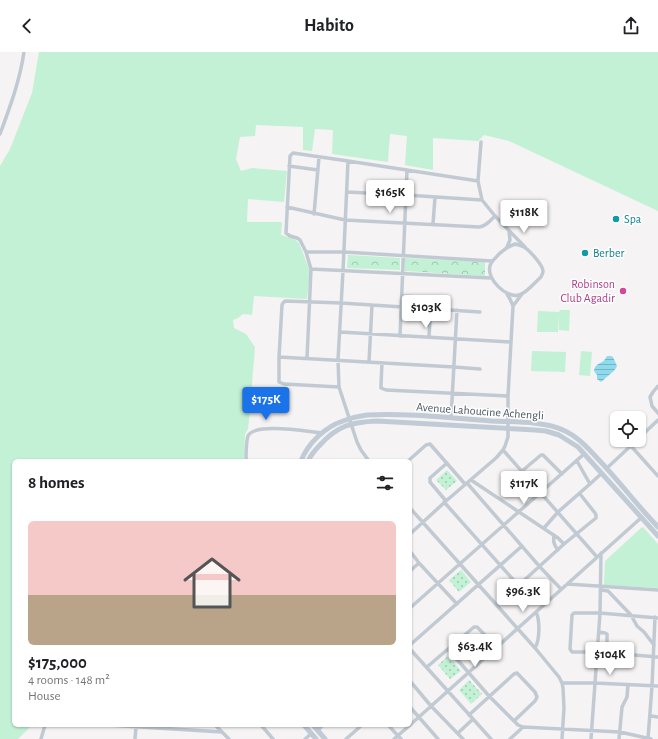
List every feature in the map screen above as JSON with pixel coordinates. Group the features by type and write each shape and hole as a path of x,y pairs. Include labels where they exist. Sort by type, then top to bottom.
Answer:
{"street":[{"path":"0,134 22,69 24,52"},
{"path":"481,142 478,181 482,200 542,266 543,272 541,277 522,294 513,306"},
{"path":"307,358 311,269 306,252 300,240 286,233 290,156 293,153 478,181"},
{"path":"314,214 319,158"},
{"path":"348,161 338,360 339,387 359,446 368,459"},
{"path":"289,166 318,170"},
{"path":"400,336 407,170"},
{"path":"347,192 482,200"},
{"path":"433,224 436,197"},
{"path":"287,207 345,220 405,223 482,226 487,224 495,216"},
{"path":"412,532 503,450 508,437 507,422 513,306 507,294 491,278 489,270 492,262 507,247 510,240 510,231"},
{"path":"507,247 518,245 527,249"},
{"path":"306,252 344,252 492,262"},
{"path":"311,269 491,278"},
{"path":"507,294 514,296 522,294"},
{"path":"402,296 423,298 426,300 430,308 429,337"},
{"path":"339,387 281,383 278,380 283,303 287,301 341,303 480,312"},
{"path":"369,362 372,305"},
{"path":"451,418 457,310"},
{"path":"340,332 511,342"},
{"path":"279,357 454,366 480,369"},
{"path":"382,363 381,388 384,389 508,396"},
{"path":"658,386 650,397 652,406 658,413"},
{"name":"Avenue Lahoucine Achengli","path":"309,459 328,437 358,416 397,415 545,425 563,429 587,448 607,468 658,527"},
{"path":"646,431 658,420"},
{"name":"Avenue Lahoucine Achengli","path":"302,459 308,447 322,433 330,427 350,422 376,421 546,431 559,435 578,447 658,536"},
{"path":"246,459 248,436 254,430 275,428 322,433"},
{"path":"410,459 426,445 430,444 504,524 540,567 561,589"},
{"path":"607,468 630,447"},
{"path":"632,447 658,476"},
{"path":"503,450 597,557"},
{"path":"412,606 584,454"},
{"path":"522,471 541,455 543,455 562,474"},
{"path":"577,461 590,484"},
{"path":"447,463 430,478 430,482 517,584 522,584 564,544 596,518 596,515 580,494"},
{"path":"544,528 558,512 602,473"},
{"path":"471,480 520,511 561,540 564,544"},
{"path":"412,510 536,648 559,677 562,683 564,708 562,739"},
{"path":"412,723 646,514"},
{"path":"554,535 553,541 558,550"},
{"path":"412,643 522,546"},
{"path":"592,739 600,613 601,553"},
{"path":"412,554 457,604"},
{"path":"412,569 419,563"},
{"path":"567,584 601,588 658,590"},
{"path":"601,588 608,591 631,615 637,626 644,632 654,645"},
{"path":"536,612 539,620 538,642 536,648"},
{"path":"448,649 518,725 523,727 620,732 649,739 653,657 657,618 600,613 572,614 570,649 572,652 598,652 653,657 658,657"},
{"path":"427,667 475,626 497,647"},
{"path":"599,632 607,634 607,653"},
{"path":"412,651 491,739"},
{"path":"469,715 514,674 518,674 535,692 537,697 536,701 514,721"},
{"path":"412,683 431,706 463,739"},
{"path":"562,683 658,686"},
{"path":"620,739 622,707 627,698 628,685"},
{"path":"412,709 438,739"},
{"path":"651,716 658,717"},
{"path":"458,733 473,719"},
{"path":"41,739 44,727"},
{"path":"135,739 136,727 222,732"},
{"path":"217,727 227,738"},
{"path":"263,727 273,739"},
{"path":"306,727 316,739"},
{"path":"315,727 325,739"},
{"path":"318,730 321,727"},
{"path":"346,739 360,727"},
{"path":"390,727 399,737"},
{"path":"394,739 399,737 408,727"},
{"path":"510,739 523,727"},
{"path":"305,739 311,734"}],"green space":[{"path":"39,52 658,52 658,211 509,141 484,135 478,141 433,138 433,170 405,165 407,136 390,134 388,162 332,154 333,130 315,129 312,151 303,150 303,127 256,125 255,136 240,137 236,159 241,171 252,168 287,171 284,202 248,199 247,222 282,222 281,235 294,239 299,243 310,271 307,299 254,296 252,315 243,314 233,320 234,328 246,334 255,347 248,429 245,434 244,459 12,459 12,727 30,727 18,739 0,739 0,166 10,149 32,93"},
{"path":"348,255 400,258 400,270 347,268"},
{"path":"405,258 485,262 485,276 405,271"},
{"path":"560,310 570,310 569,331 559,330 559,315 558,332 537,332 538,311 559,312"},
{"path":"532,351 566,352 565,372 531,371"},
{"path":"581,351 592,352 590,376 579,375"},
{"path":"447,470 457,481 446,490 436,480"},
{"path":"643,527 658,544 658,588 604,585 605,561"},
{"path":"461,570 471,582 459,592 449,580"},
{"path":"448,656 461,671 450,679 438,665"},
{"path":"469,680 482,694 471,704 459,690"}],"water":[{"path":"607,356 613,357 617,366 601,382 597,379 597,375 594,371 596,366"}],"place":[{"name":"Spa","path":"616,219"},
{"name":"Berber","path":"585,253"},
{"name":"Robinson Club Agadir","path":"623,291"}]}
